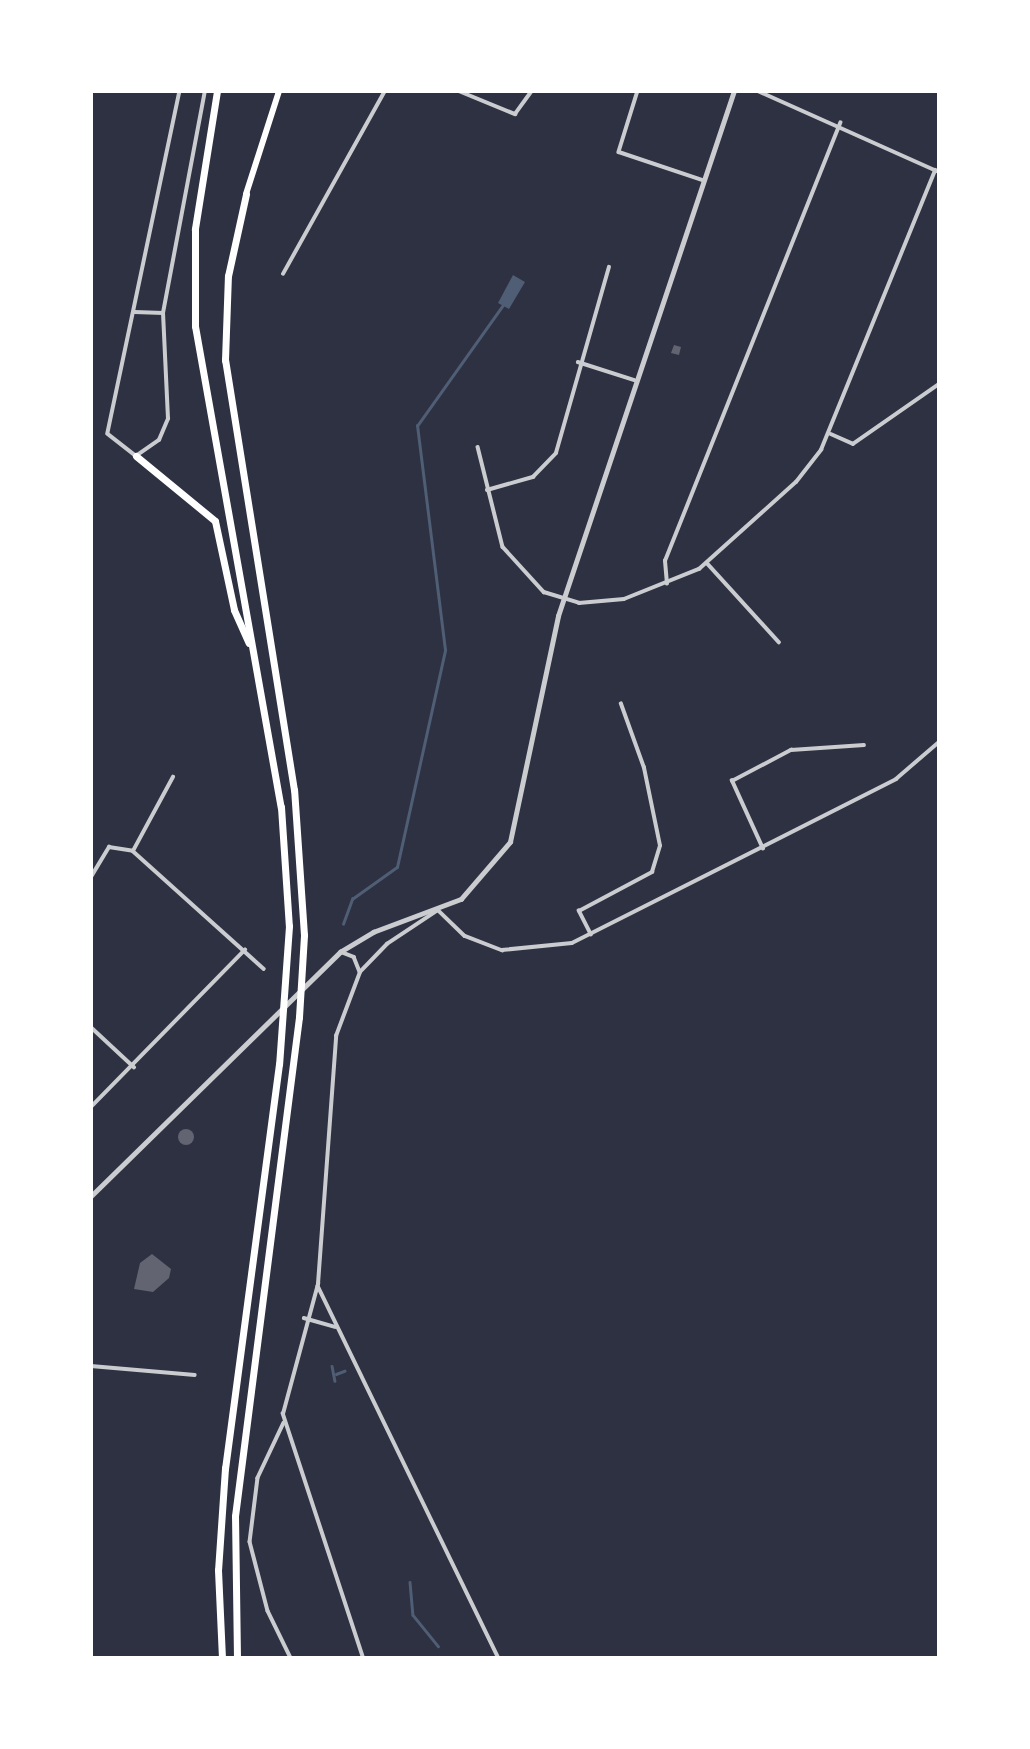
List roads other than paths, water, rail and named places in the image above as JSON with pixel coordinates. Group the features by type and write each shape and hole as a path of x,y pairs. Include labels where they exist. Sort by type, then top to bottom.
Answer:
{"highway":[{"path":"217,91 195,229 195,326 255,656 284,835 288,970 225,1468 218,1570 222,1658"},
{"path":"237,1658 235,1516 298,1031 304,935 294,790 226,380 225,293 246,194"},
{"path":"136,456 215,521 234,610 255,656"}],"main road":[{"path":"246,194 279,91"}],"street":[{"path":"180,91 108,435 136,456 159,440 168,419 163,313 205,91"},
{"path":"283,274 385,91"},
{"path":"459,91 515,114 532,91"},
{"path":"638,91 619,152 702,180"},
{"path":"291,1658 268,1611 250,1542 258,1478 284,1423 304,1318 318,1284 332,1058 343,1006 360,972 387,944 475,887 510,842 563,598 634,380 734,91"},
{"path":"478,447 487,490 509,557 541,589 563,598 604,603 667,584 707,563 803,475 831,434 937,171 841,123 758,91"},
{"path":"667,584 665,561 841,123"},
{"path":"487,490 523,482 551,460 578,362 609,267"},
{"path":"135,312 163,313"},
{"path":"578,362 634,380"},
{"path":"831,434 853,444 939,383"},
{"path":"707,563 779,642"},
{"path":"591,935 579,911 652,872 660,846 644,768 621,704"},
{"path":"438,910 465,936 502,950 547,950 591,935 763,849 905,773 939,742"},
{"path":"763,849 732,781 792,750 864,745"},
{"path":"133,851 173,777"},
{"path":"91,877 109,846 133,851 264,969"},
{"path":"91,1196 340,952 373,932 438,910"},
{"path":"91,1107 134,1068 245,950"},
{"path":"340,952 354,957 360,972"},
{"path":"91,1027 134,1068"},
{"path":"318,1284 335,1327 499,1658"},
{"path":"304,1318 335,1327"},
{"path":"91,1366 195,1375"},
{"path":"284,1423 363,1658"}],"water":[{"path":"513,275 525,282 509,309 498,303"}],"waterway":[{"path":"343,924 352,899 397,867 445,650 417,426 503,305"},
{"path":"332,1366 335,1381"},
{"path":"336,1374 344,1371"},
{"path":"410,1582 413,1615 438,1646"}]}
